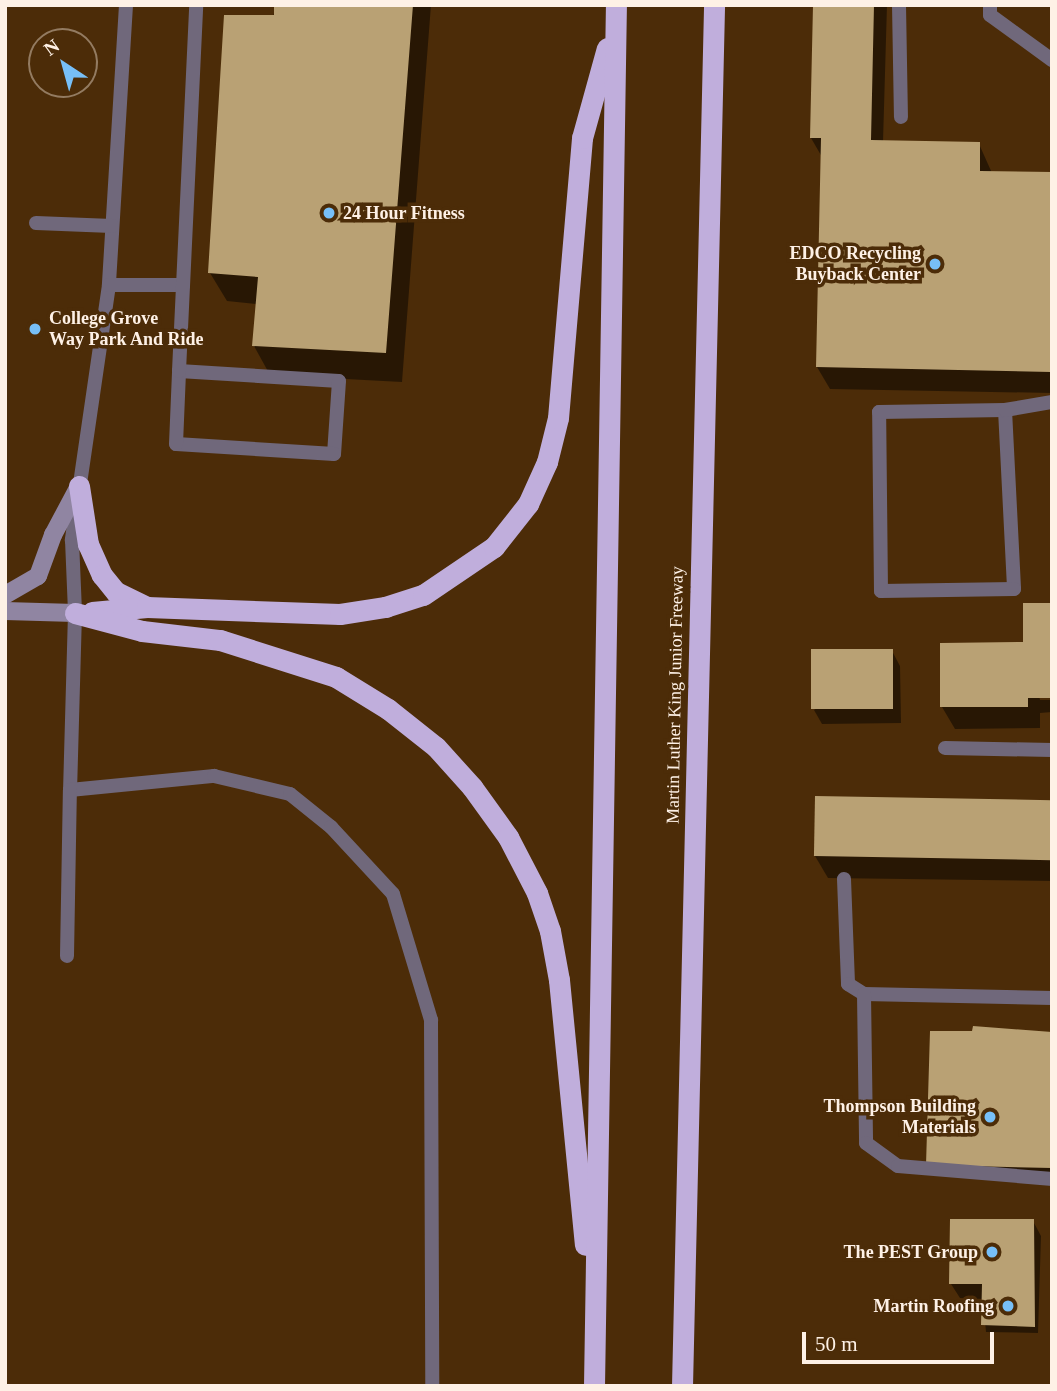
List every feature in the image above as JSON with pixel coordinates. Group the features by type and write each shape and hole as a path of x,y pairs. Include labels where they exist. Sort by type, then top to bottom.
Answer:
{"highway":[{"name":"Martin Luther King Junior Freeway","path":"682,1386 714,5"},
{"path":"75,613 147,607 340,614 385,607 424,595 494,547 528,505 547,462 558,418 582,138 616,12"},
{"path":"594,1386 616,12"},
{"path":"79,486 88,544 102,575 116,592 147,607"},
{"path":"75,613 142,631 220,640 336,677 388,709 436,747 508,837 537,893 559,980 595,1345"}],"main road":[{"path":"5,595 38,576 53,535 79,486"},
{"path":"5,611 75,613"}],"lane":[{"path":"67,956 75,613 72,540 109,285 126,5"},
{"path":"179,371 339,381 334,454 176,444 179,371 196,5"},
{"path":"899,5 901,117"},
{"path":"990,5 990,15 1052,60"},
{"path":"36,223 112,226"},
{"path":"109,285 183,285"},
{"path":"1005,410 1014,589 881,591 879,412 1005,410 1052,402"},
{"path":"945,748 1052,750"},
{"path":"69,790 214,776 290,794 331,827 393,894 431,1020 432,1386"},
{"path":"844,879 848,984 864,994 1052,998"},
{"path":"864,994 866,1143 898,1166 1052,1180"}],"building":[{"path":"274,5 413,5 386,353 252,346 258,277 208,273 224,15 274,15"},
{"name":"EDCO Recycling Buyback Center","path":"813,5 874,5 871,140 980,142 980,171 1052,172 1051,372 816,367 821,138 810,138"},
{"path":"1023,603 1052,603 1052,698 1028,698 1028,707 940,707 940,643 1023,642"},
{"path":"811,649 893,649 893,709 811,709"},
{"path":"815,796 1052,800 1051,860 814,856"},
{"name":"Thompson Building Materials","path":"973,1026 1052,1032 1052,1168 926,1165 930,1031 972,1031"},
{"name":"The PEST Group","path":"950,1219 1034,1219 1035,1327 981,1325 982,1284 949,1284"}],"place":[{"name":"24 Hour Fitness","path":"329,213"},
{"name":"EDCO Recycling Buyback Center","path":"935,264"},
{"name":"College Grove Way Park And Ride","path":"35,329"},
{"name":"Thompson Building Materials","path":"990,1117"},
{"name":"The PEST Group","path":"992,1252"},
{"name":"Martin Roofing","path":"1008,1306"}]}
